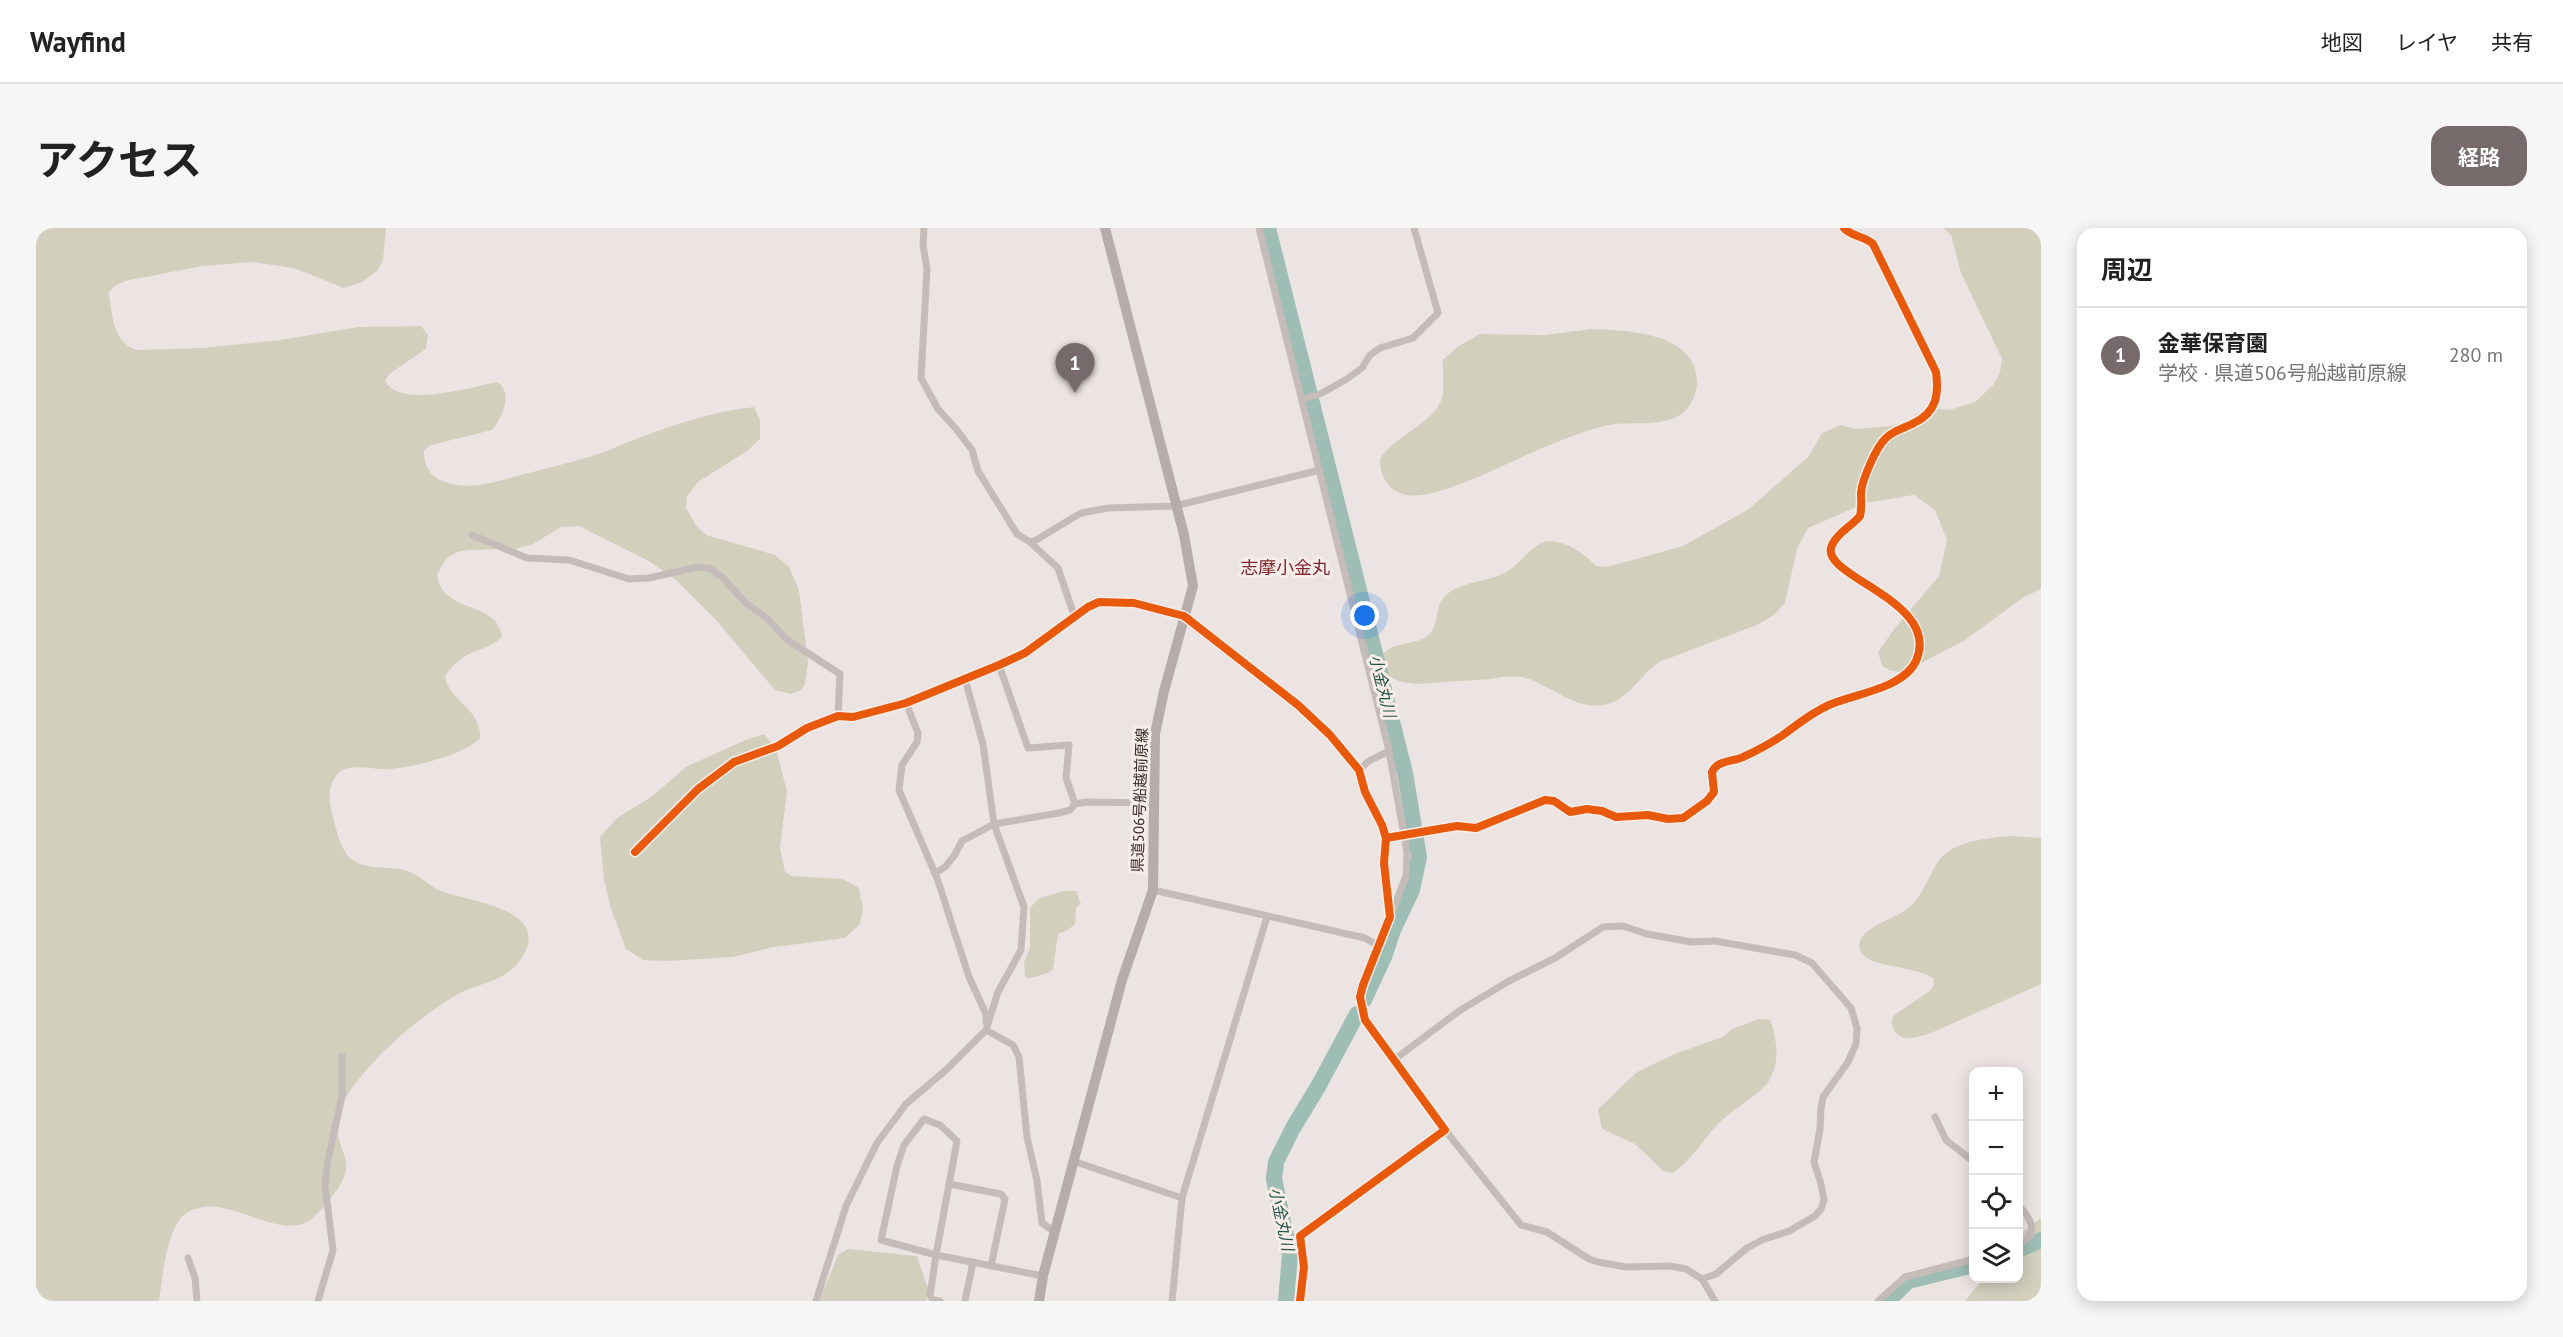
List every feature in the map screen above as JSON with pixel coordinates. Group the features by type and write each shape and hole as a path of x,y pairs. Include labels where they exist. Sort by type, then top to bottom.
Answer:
{"main road":[{"name":"県道506号船越前原線","path":"1039,1301 1042,1276 1122,980 1153,890 1155,734 1164,690 1193,586 1184,536 1105,228"}],"street":[{"path":"924,228 923,244 927,269 921,378 938,409 972,450 978,471 1017,534 1030,542 1058,568 1074,615"},
{"path":"1259,228 1389,751 1407,852 1406,876 1360,997 1365,1020 1445,1130 1521,1226 1547,1232 1589,1259 1598,1262 1634,1267 1679,1268 1702,1279 1715,1301"},
{"path":"1303,399 1320,394 1362,368 1370,355 1380,348 1413,338 1438,313 1414,228"},
{"path":"1386,838 1457,826 1476,828 1545,800 1554,801 1570,812 1587,809 1602,811 1616,817 1648,815 1668,819 1683,818 1707,801 1714,792 1712,772 1720,764 1740,759 1782,736 1806,717 1830,705 1878,689 1899,678 1915,663 1921,647 1917,630 1908,616 1886,596 1841,568 1832,559 1830,553 1831,545 1844,528 1860,516 1864,478 1885,439 1929,413 1936,402 1938,390 1935,372 1873,244 1867,238 1846,232 1844,228"},
{"path":"1030,542 1081,513 1108,508 1175,506 1320,470"},
{"path":"472,535 527,558 569,561 629,579 649,578 697,567 709,568 721,576 746,603 768,619 786,639 840,674 838,716"},
{"path":"635,852 698,789 745,756 778,746 807,728 838,716 853,717 906,703 999,665 1031,649 1074,615 1099,602 1114,601 1134,603 1184,616 1298,705 1330,735 1359,770 1365,792 1382,825 1386,838 1384,863 1389,917"},
{"path":"999,665 1028,748 1069,745 1066,778 1076,804"},
{"path":"816,1301 846,1206 877,1143 906,1104 956,1061 986,1030 998,992 1021,950 1024,907 994,824 983,744 965,679"},
{"path":"906,703 918,734 917,742 902,765 899,790 935,873 969,977 986,1014 986,1030"},
{"path":"1359,770 1369,761 1389,751"},
{"path":"935,873 945,867 962,841 994,824 1059,813 1070,810 1076,804 1086,802 1154,803"},
{"path":"1153,890 1365,938 1379,946"},
{"path":"1172,1301 1182,1197 1267,917"},
{"path":"1395,1059 1460,1011 1509,981 1555,958 1603,927 1623,926 1647,934 1692,942 1726,943 1795,956 1812,963 1851,1008 1857,1029 1856,1044 1848,1062 1823,1097 1814,1162 1823,1192 1824,1200 1821,1209 1815,1216 1789,1231 1755,1244 1716,1274 1702,1279"},
{"path":"986,1030 1013,1045 1019,1057 1027,1137 1037,1181 1042,1223 1055,1232"},
{"path":"318,1301 333,1250 325,1185 342,1096 342,1056"},
{"path":"1935,1117 1946,1140 1969,1158"},
{"path":"940,1301 933,1300 930,1294 936,1255 957,1141 940,1125 924,1119 904,1145 897,1166 881,1240 936,1255 1042,1276"},
{"path":"1300,1301 1304,1267 1300,1236 1445,1130"},
{"path":"1073,1161 1182,1197"},
{"path":"949,1184 1001,1194 1005,1199 992,1266"},
{"path":"2023,1209 2030,1217 2033,1227 2032,1234 2023,1243"},
{"path":"188,1258 195,1278 197,1301"},
{"path":"1878,1301 1905,1277 1969,1260"},
{"path":"965,1301 973,1262"}],"shaded area":[{"path":"36,228 386,228 383,260 378,270 362,282 344,288 294,268 253,262 202,266 125,281 113,287 109,293 115,327 123,341 137,350 203,348 281,340 358,327 421,326 428,335 426,349 389,374 385,381 393,389 405,394 437,394 497,382 505,392 505,405 492,430 431,445 424,450 426,464 432,475 450,484 466,486 498,481 591,456 696,419 754,407 760,420 760,439 747,451 698,482 687,496 686,508 696,525 706,535 775,555 789,567 799,590 808,663 805,684 801,690 791,694 775,690 717,621 675,579 647,560 579,526 561,527 533,544 515,549 468,550 457,552 447,558 437,574 440,585 446,593 461,604 488,615 496,622 502,634 496,642 462,658 445,677 453,693 476,720 480,738 451,755 412,766 391,769 347,768 341,771 333,781 330,796 331,807 342,846 353,860 371,867 404,870 441,891 508,912 521,921 528,932 528,946 518,963 505,974 458,994 415,1024 377,1058 355,1084 343,1103 338,1124 339,1139 346,1161 345,1174 336,1191 314,1217 303,1224 290,1226 216,1207 203,1207 187,1213 180,1219 171,1237 165,1258 159,1301 36,1301"},
{"path":"1943,228 2041,228 2041,589 2024,597 1965,640 1904,672 1892,671 1882,666 1878,652 1939,576 1947,540 1935,510 1914,495 1865,503 1808,528 1797,549 1785,603 1774,615 1757,625 1659,662 1625,695 1611,703 1599,706 1576,702 1518,676 1417,684 1401,682 1384,674 1384,653 1393,647 1426,637 1433,628 1439,605 1445,596 1459,587 1508,571 1543,542 1561,543 1581,553 1596,566 1607,567 1683,546 1749,509 1809,456 1822,433 1841,425 1856,429 1891,426 1909,421 1918,413 1937,409 1949,410 1975,402 1994,384 2000,372 2002,359 1961,273 1951,235"},
{"path":"1592,329 1642,334 1674,344 1686,354 1694,367 1697,388 1689,406 1672,419 1653,423 1613,424 1588,431 1474,479 1436,492 1407,495 1395,491 1387,483 1380,459 1394,443 1423,422 1438,407 1443,394 1443,360 1457,347 1480,334 1545,335"},
{"path":"764,734 776,749 787,791 780,848 785,872 792,876 842,879 859,888 863,909 860,924 845,938 774,947 733,957 643,960 626,949 611,909 604,880 600,837 617,818 651,797 686,767"},
{"path":"2011,836 2041,838 2041,984 1933,1032 1914,1038 1900,1036 1894,1031 1893,1016 1931,990 1934,984 1933,978 1916,971 1873,961 1861,952 1859,945 1861,938 1873,927 1911,906 1946,853 1968,842"},
{"path":"1063,891 1076,891 1081,904 1076,908 1075,924 1058,934 1053,969 1048,973 1028,979 1025,976 1024,962 1030,947 1030,908 1038,899"},
{"path":"1759,1019 1770,1020 1775,1036 1775,1064 1769,1080 1759,1092 1722,1120 1673,1173 1663,1171 1635,1144 1602,1129 1598,1109 1637,1072 1677,1053 1723,1037 1732,1029"},
{"path":"2041,1218 2041,1301 1965,1301 1980,1283 2023,1283 2023,1232"},
{"path":"848,1249 917,1256 928,1289 927,1301 819,1301 838,1255"}],"waterway":[{"name":"小金丸川","path":"1268,228 1405,773 1419,857 1412,890 1364,1000"},
{"name":"小金丸川","path":"1286,1301 1290,1255 1274,1179 1276,1162 1357,1014"},
{"path":"2023,1248 2041,1240"},
{"path":"1888,1301 1908,1281 1969,1266"}],"cycle path":[{"path":"1386,838 1457,826 1476,828 1545,800 1554,801 1570,812 1587,809 1602,811 1616,817 1648,815 1668,819 1683,818 1707,801 1714,792 1712,772 1718,765 1743,757 1763,747 1822,708 1889,684 1910,670 1916,661 1919,640 1912,622 1897,606 1842,568 1832,556 1832,545 1838,536 1860,516 1864,480 1882,442 1892,433 1922,419 1932,408 1937,388 1936,372 1873,244 1844,228"},
{"path":"635,852 698,789 734,762 778,746 807,728 838,716 853,717 906,703 999,665 1025,653 1088,607 1099,602 1134,603 1184,616 1298,705 1330,735 1359,770 1365,792 1386,838 1384,863 1390,917 1360,997 1365,1020 1445,1130 1300,1236 1304,1267 1300,1301"}],"place":[{"name":"金華保育園","path":"1075,393"}],"district":[{"name":"志摩小金丸","path":"1285,568"}]}
